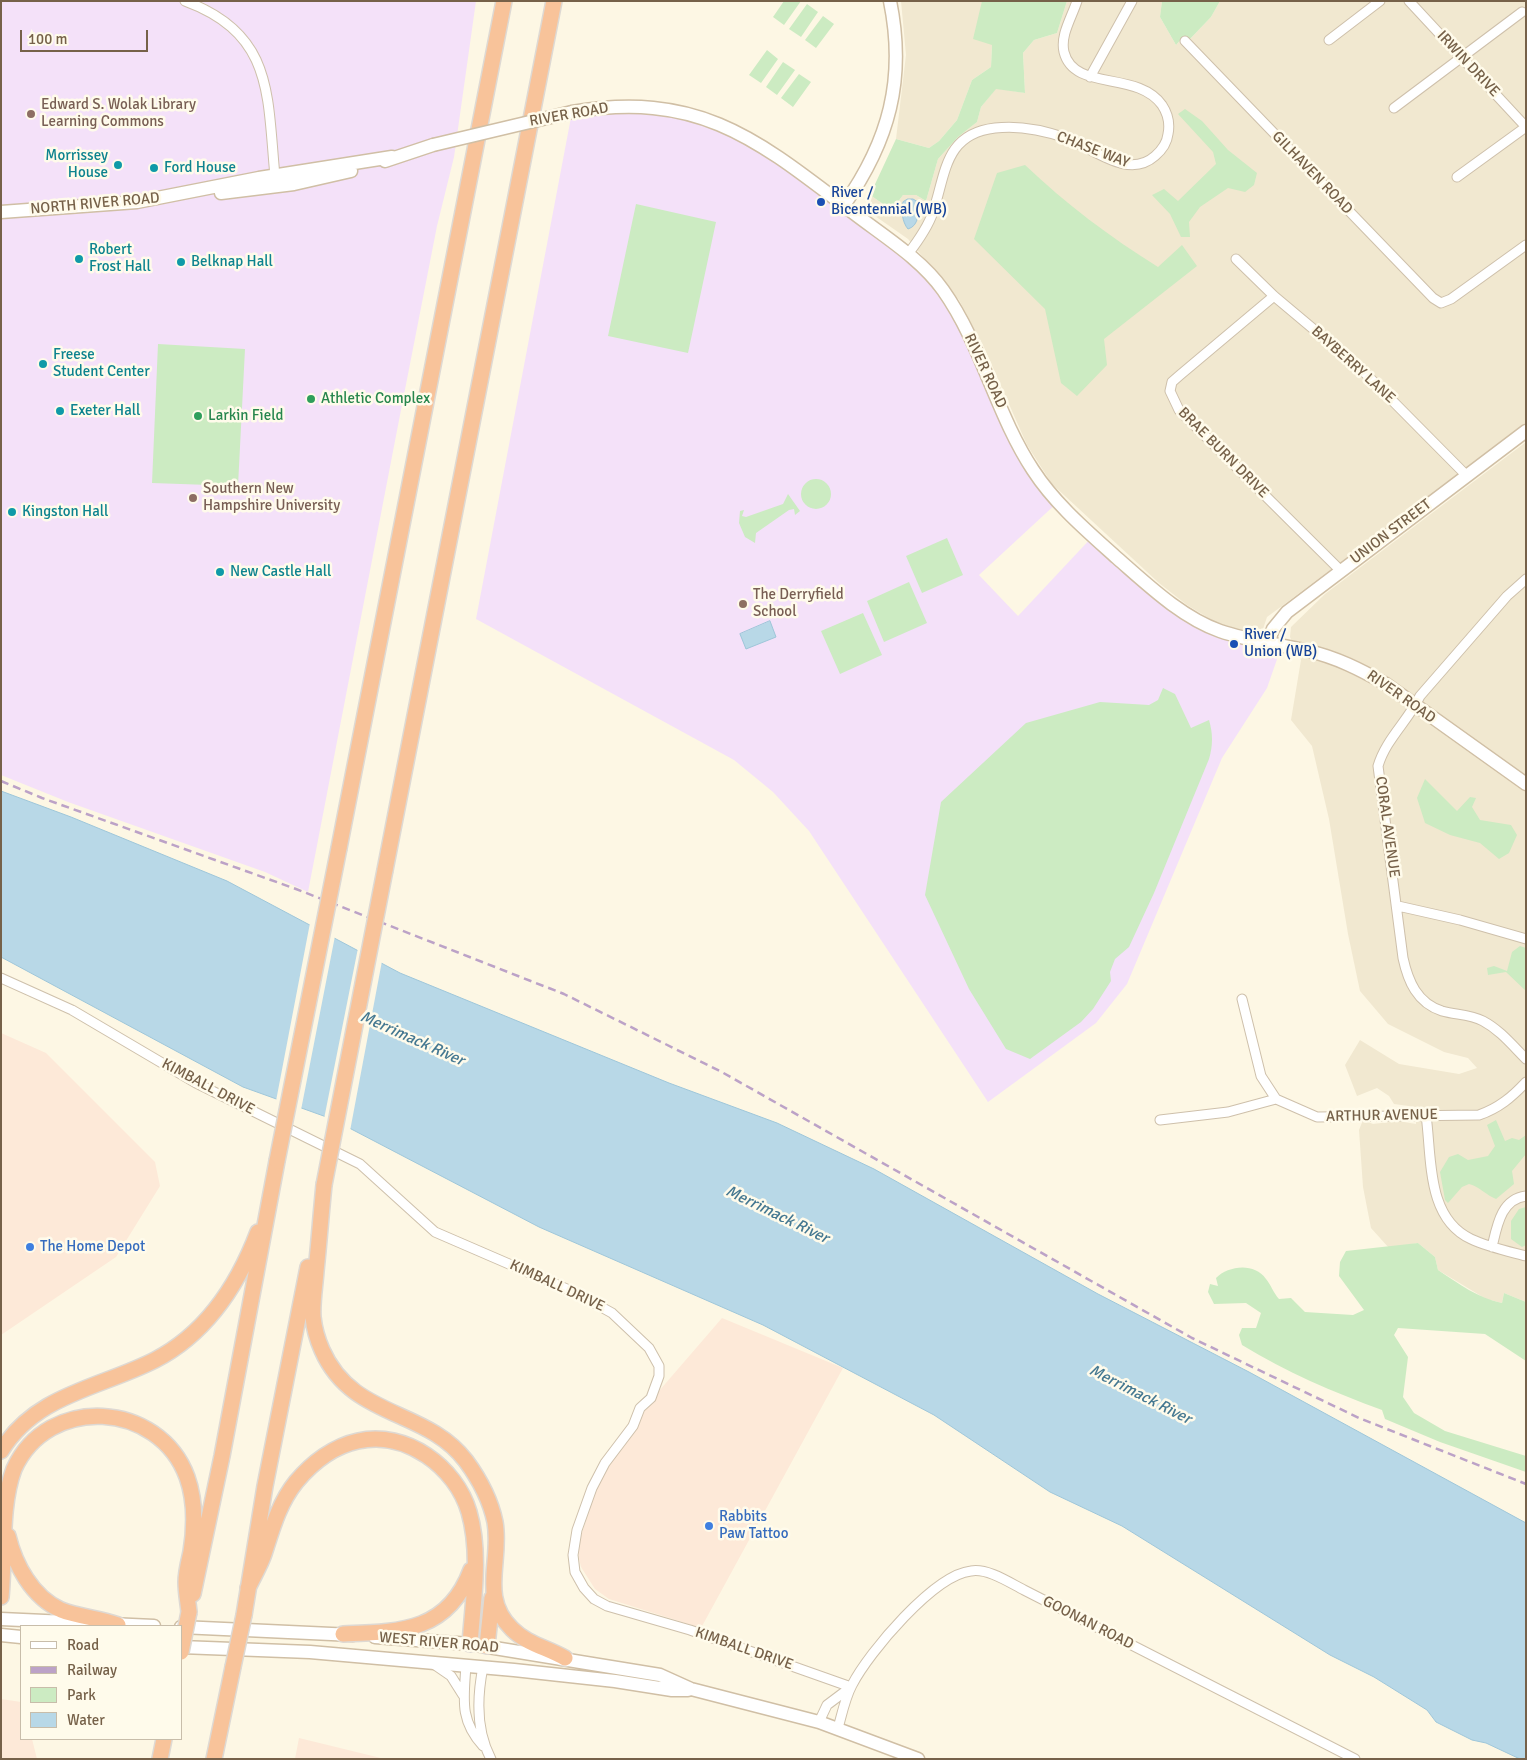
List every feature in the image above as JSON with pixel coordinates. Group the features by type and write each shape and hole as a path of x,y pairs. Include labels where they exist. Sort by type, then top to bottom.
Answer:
{"highway":[{"path":"182,1647 218,1475 277,1161 504,1"},
{"path":"214,1759 244,1615 266,1486 554,1"},
{"path":"324,1185 313,1318 322,1350 333,1369 348,1387 368,1402 428,1429 464,1459 490,1500 495,1524 493,1594 487,1646"},
{"path":"1,1451 18,1427 38,1410 156,1359 185,1340 200,1327 234,1284 270,1198"},
{"path":"1,1597 6,1497 14,1469 28,1449 47,1432 68,1421 89,1416 115,1417 144,1428 157,1436 183,1467 192,1494 194,1523 186,1581 189,1612"},
{"path":"248,1588 263,1556 277,1515 296,1483 313,1464 336,1449 359,1441 383,1440 408,1446 430,1458 450,1476 464,1497 473,1536 474,1561 470,1644"},
{"path":"5,1520 17,1561 26,1578 38,1594 62,1610 98,1618 118,1625"},
{"path":"343,1634 403,1631 430,1620 456,1597 468,1577 474,1561"},
{"path":"493,1594 498,1610 513,1630 532,1643 547,1648 565,1658"},
{"path":"160,1759 164,1740"}],"street":[{"path":"185,1 220,17 237,31 253,51 265,82 275,176"},
{"path":"844,205 872,162 891,103 897,58 890,1"},
{"name":"CHASE WAY","path":"908,254 929,222 946,163 965,140 982,131 1002,127 1042,131 1067,139 1106,157 1133,166 1142,165 1158,154 1164,146 1169,127 1168,117 1158,100 1143,88 1090,76 1076,70 1064,52 1066,33 1076,1"},
{"path":"1090,76 1132,1"},
{"path":"1329,40 1380,1"},
{"name":"IRWIN DRIVE","path":"1409,1 1526,127"},
{"path":"1394,108 1522,12"},
{"name":"GILHAVEN ROAD","path":"1184,42 1432,298 1441,303 1451,299 1525,247"},
{"name":"RIVER ROAD","path":"188,193 201,195 294,184 377,165 392,157 433,145 572,112 604,107 652,107 678,111 717,122 760,145 844,205 908,254 930,275 950,301 974,345 1022,451 1047,490 1116,557 1183,612 1219,631 1311,652 1350,665 1386,684 1526,784"},
{"path":"1457,177 1526,127"},
{"name":"RIVER ROAD","path":"188,193 199,189 374,158 392,157"},
{"name":"NORTH RIVER ROAD","path":"1,212 137,202 188,193"},
{"name":"BAYBERRY LANE","path":"1236,259 1274,296 1361,369 1466,475"},
{"name":"BRAE BURN DRIVE","path":"1274,296 1180,374 1172,382 1170,391 1179,410 1340,570"},
{"name":"UNION STREET","path":"1268,643 1273,629 1287,612 1526,431"},
{"name":"CORAL AVENUE","path":"1526,579 1506,596 1420,696 1386,746 1378,766 1398,906 1403,958 1408,977 1417,994 1432,1006 1482,1020 1499,1031 1526,1059"},
{"path":"1398,906 1460,920 1526,939"},
{"name":"KIMBALL DRIVE","path":"1,978 72,1010 196,1083 360,1164 435,1232 576,1293 612,1313 649,1348 659,1366 660,1376 651,1398 640,1408 633,1426 605,1462 592,1488 577,1530 572,1554 575,1572 584,1588 594,1599 607,1606 690,1630 851,1687"},
{"path":"1160,1120 1228,1112 1276,1099 1261,1076 1242,999"},
{"name":"ARTHUR AVENUE","path":"1276,1099 1318,1116 1479,1116 1494,1110 1508,1100 1526,1082"},
{"path":"1426,1115 1434,1185 1441,1212 1446,1220 1461,1234 1492,1247 1526,1256"},
{"path":"1492,1247 1496,1229 1506,1207 1514,1199 1526,1196"},
{"name":"GOONAN ROAD","path":"838,1728 851,1687 872,1654 900,1621 955,1576 973,1570 996,1576 1355,1759"},
{"path":"1,1619 118,1625"},
{"name":"WEST RIVER ROAD","path":"182,1627 343,1634 470,1644 660,1675 691,1689 838,1728 918,1759"},
{"path":"1,1636 20,1637"},
{"path":"464,1701 466,1666 470,1644"},
{"path":"485,1748 480,1726 479,1706 487,1646"},
{"name":"WEST RIVER ROAD","path":"182,1647 310,1652 483,1667 615,1681 672,1690 691,1689"},
{"path":"425,1662 448,1674 460,1688 468,1726 491,1759"},
{"name":"GOONAN ROAD","path":"819,1722 827,1705 851,1687"}],"shaded area":[{"name":"Southern New Hampshire University","path":"1,1 476,1 454,157 437,226 308,892 265,872 68,802 1,775"},
{"path":"901,1 982,1 992,45 991,67 972,80 957,120 939,141 929,148 896,139 906,55"},
{"path":"1067,1 1162,1 1160,17 1176,45 1185,35 1190,39 1211,17 1220,1 1526,1 1526,423 1267,617 1263,629 1251,632 1222,626 1187,605 1159,583 1052,484 1027,445 983,345 959,300 908,239 865,209 870,195 892,210 903,195 916,195 926,201 938,159 958,137 977,122 981,107 996,88 1025,93 1023,53 1034,40 1057,33"},
{"name":"The Derryfield School","path":"665,108 772,153 942,288 1013,432 1058,502 979,575 1018,616 1093,536 1200,622 1282,645 1267,688 1222,758 1127,984 1096,1023 988,1102 809,831 773,792 734,760 476,619 572,112"},
{"path":"1526,442 1526,1302 1504,1293 1502,1303 1486,1299 1438,1270 1435,1257 1418,1243 1389,1248 1371,1228 1363,1187 1359,1130 1363,1120 1373,1124 1398,1121 1416,1124 1416,1107 1394,1104 1389,1096 1377,1088 1357,1096 1345,1065 1360,1040 1399,1064 1459,1074 1477,1068 1468,1058 1444,1052 1388,1024 1360,991 1348,934 1329,819 1312,746 1291,720 1301,660 1290,637 1291,627 1325,594"},
{"path":"1,1033 46,1053 155,1162 160,1186 116,1257 1,1335"},
{"path":"722,1318 843,1368 701,1628 609,1599 595,1589 581,1567 577,1549 600,1476 640,1413"},
{"path":"1,1699 20,1702 20,1740 32,1740 37,1759 1,1759"},
{"path":"299,1738 385,1759 295,1759"}],"green space":[{"path":"784,1 801,1 784,25 773,17"},
{"path":"982,1 1067,1 1057,33 1034,40 1023,53 1025,93 996,89 981,107 977,122 958,137 938,159 926,201 916,195 903,195 892,210 870,195 896,139 929,148 939,141 957,120 972,80 991,67 992,45 973,39"},
{"path":"1162,1 1220,1 1211,17 1190,39 1184,36 1176,45 1160,17"},
{"path":"807,4 818,12 801,37 789,29"},
{"path":"823,16 834,24 816,48 805,40"},
{"path":"767,50 778,59 761,83 749,75"},
{"path":"783,62 795,70 777,95 766,87"},
{"path":"799,74 811,82 793,107 781,98"},
{"path":"1185,109 1202,121 1228,150 1257,173 1254,185 1245,192 1228,188 1200,207 1189,222 1190,237 1181,237 1170,214 1152,195 1164,189 1178,201 1216,164 1213,152 1178,114"},
{"path":"1025,165 1089,219 1158,267 1182,245 1197,266 1104,339 1107,365 1077,396 1061,383 1045,309 974,239 997,173"},
{"path":"636,204 716,222 688,353 608,336"},
{"name":"Larkin Field","path":"158,344 245,349 238,486 152,483"},
{"path":"816,479 827,483 831,494 827,505 816,509 805,505 801,494 805,483"},
{"path":"788,494 800,511 795,515 794,509 789,510 756,533 755,543 745,537 739,523 740,511 744,510 742,516 746,517 783,504"},
{"path":"947,538 963,575 922,593 906,556"},
{"path":"909,582 927,623 884,642 867,601"},
{"path":"863,613 882,655 840,674 821,631"},
{"path":"1163,688 1175,694 1191,728 1209,720 1212,740 1209,759 1154,893 1129,947 1115,959 1110,972 1111,981 1093,1009 1081,1022 1030,1059 1006,1049 969,989 925,895 941,802 1026,723 1100,702 1149,705 1158,700"},
{"path":"1425,779 1457,811 1470,797 1476,798 1472,807 1480,820 1511,825 1517,835 1509,853 1499,859 1480,843 1450,835 1425,823 1417,798"},
{"path":"1520,946 1526,948 1526,991 1506,972 1488,975 1487,968 1494,966 1507,971 1512,952"},
{"path":"1496,1120 1505,1141 1512,1138 1519,1140 1526,1135 1526,1154 1512,1171 1514,1184 1496,1199 1469,1184 1462,1187 1448,1203 1445,1200 1440,1172 1449,1157 1458,1154 1468,1160 1488,1156 1495,1146 1487,1125"},
{"path":"1526,1207 1526,1245 1522,1247 1511,1239 1511,1221 1519,1209"},
{"path":"1418,1243 1435,1257 1438,1270 1469,1290 1485,1298 1502,1303 1504,1293 1526,1302 1526,1361 1485,1334 1398,1328 1394,1335 1408,1357 1403,1397 1414,1413 1445,1431 1526,1456 1526,1472 1440,1442 1385,1419 1382,1410 1310,1381 1259,1355 1242,1345 1239,1335 1242,1328 1256,1328 1261,1313 1246,1303 1214,1304 1208,1292 1210,1284 1218,1286 1216,1278 1221,1274 1234,1269 1248,1268 1255,1270 1268,1281 1279,1299 1291,1298 1305,1312 1353,1315 1364,1310 1339,1276 1340,1262 1346,1251"}],"water":[{"path":"908,199 918,202 918,218 914,225 908,229 903,219 902,209 903,202"},
{"path":"770,621 776,637 746,649 740,634"},
{"name":"Merrimack River","path":"1,791 71,817 227,881 400,973 669,1083 777,1123 874,1169 1098,1294 1249,1372 1526,1523 1526,1759 1520,1759 1486,1743 1472,1740 1436,1722 1427,1710 1374,1677 1330,1655 1122,1526 1050,1492 934,1415 763,1325 539,1227 332,1119 243,1087 1,957"}],"pier":[{"path":"310,923 335,936 301,1110 276,1101"},
{"path":"358,948 382,961 350,1131 324,1119"}],"railway":[{"path":"1,781 42,798 296,889 564,994 720,1071 1192,1338 1359,1418 1526,1484"}],"place":[{"name":"Edward S. Wolak Library Learning Commons","path":"31,114"},
{"name":"Morrissey House","path":"118,165"},
{"name":"Ford House","path":"154,168"},
{"name":"River / Bicentennial (WB)","path":"821,202"},
{"name":"Robert Frost Hall","path":"79,259"},
{"name":"Belknap Hall","path":"181,262"},
{"name":"Freese Student Center","path":"43,364"},
{"name":"Athletic Complex","path":"311,399"},
{"name":"Exeter Hall","path":"60,411"},
{"name":"Larkin Field","path":"198,416"},
{"name":"Southern New Hampshire University","path":"193,498"},
{"name":"Kingston Hall","path":"12,512"},
{"name":"New Castle Hall","path":"220,572"},
{"name":"The Derryfield School","path":"743,604"},
{"name":"River / Union (WB)","path":"1234,644"},
{"name":"The Home Depot","path":"30,1247"},
{"name":"Rabbits Paw Tattoo","path":"709,1526"}]}
